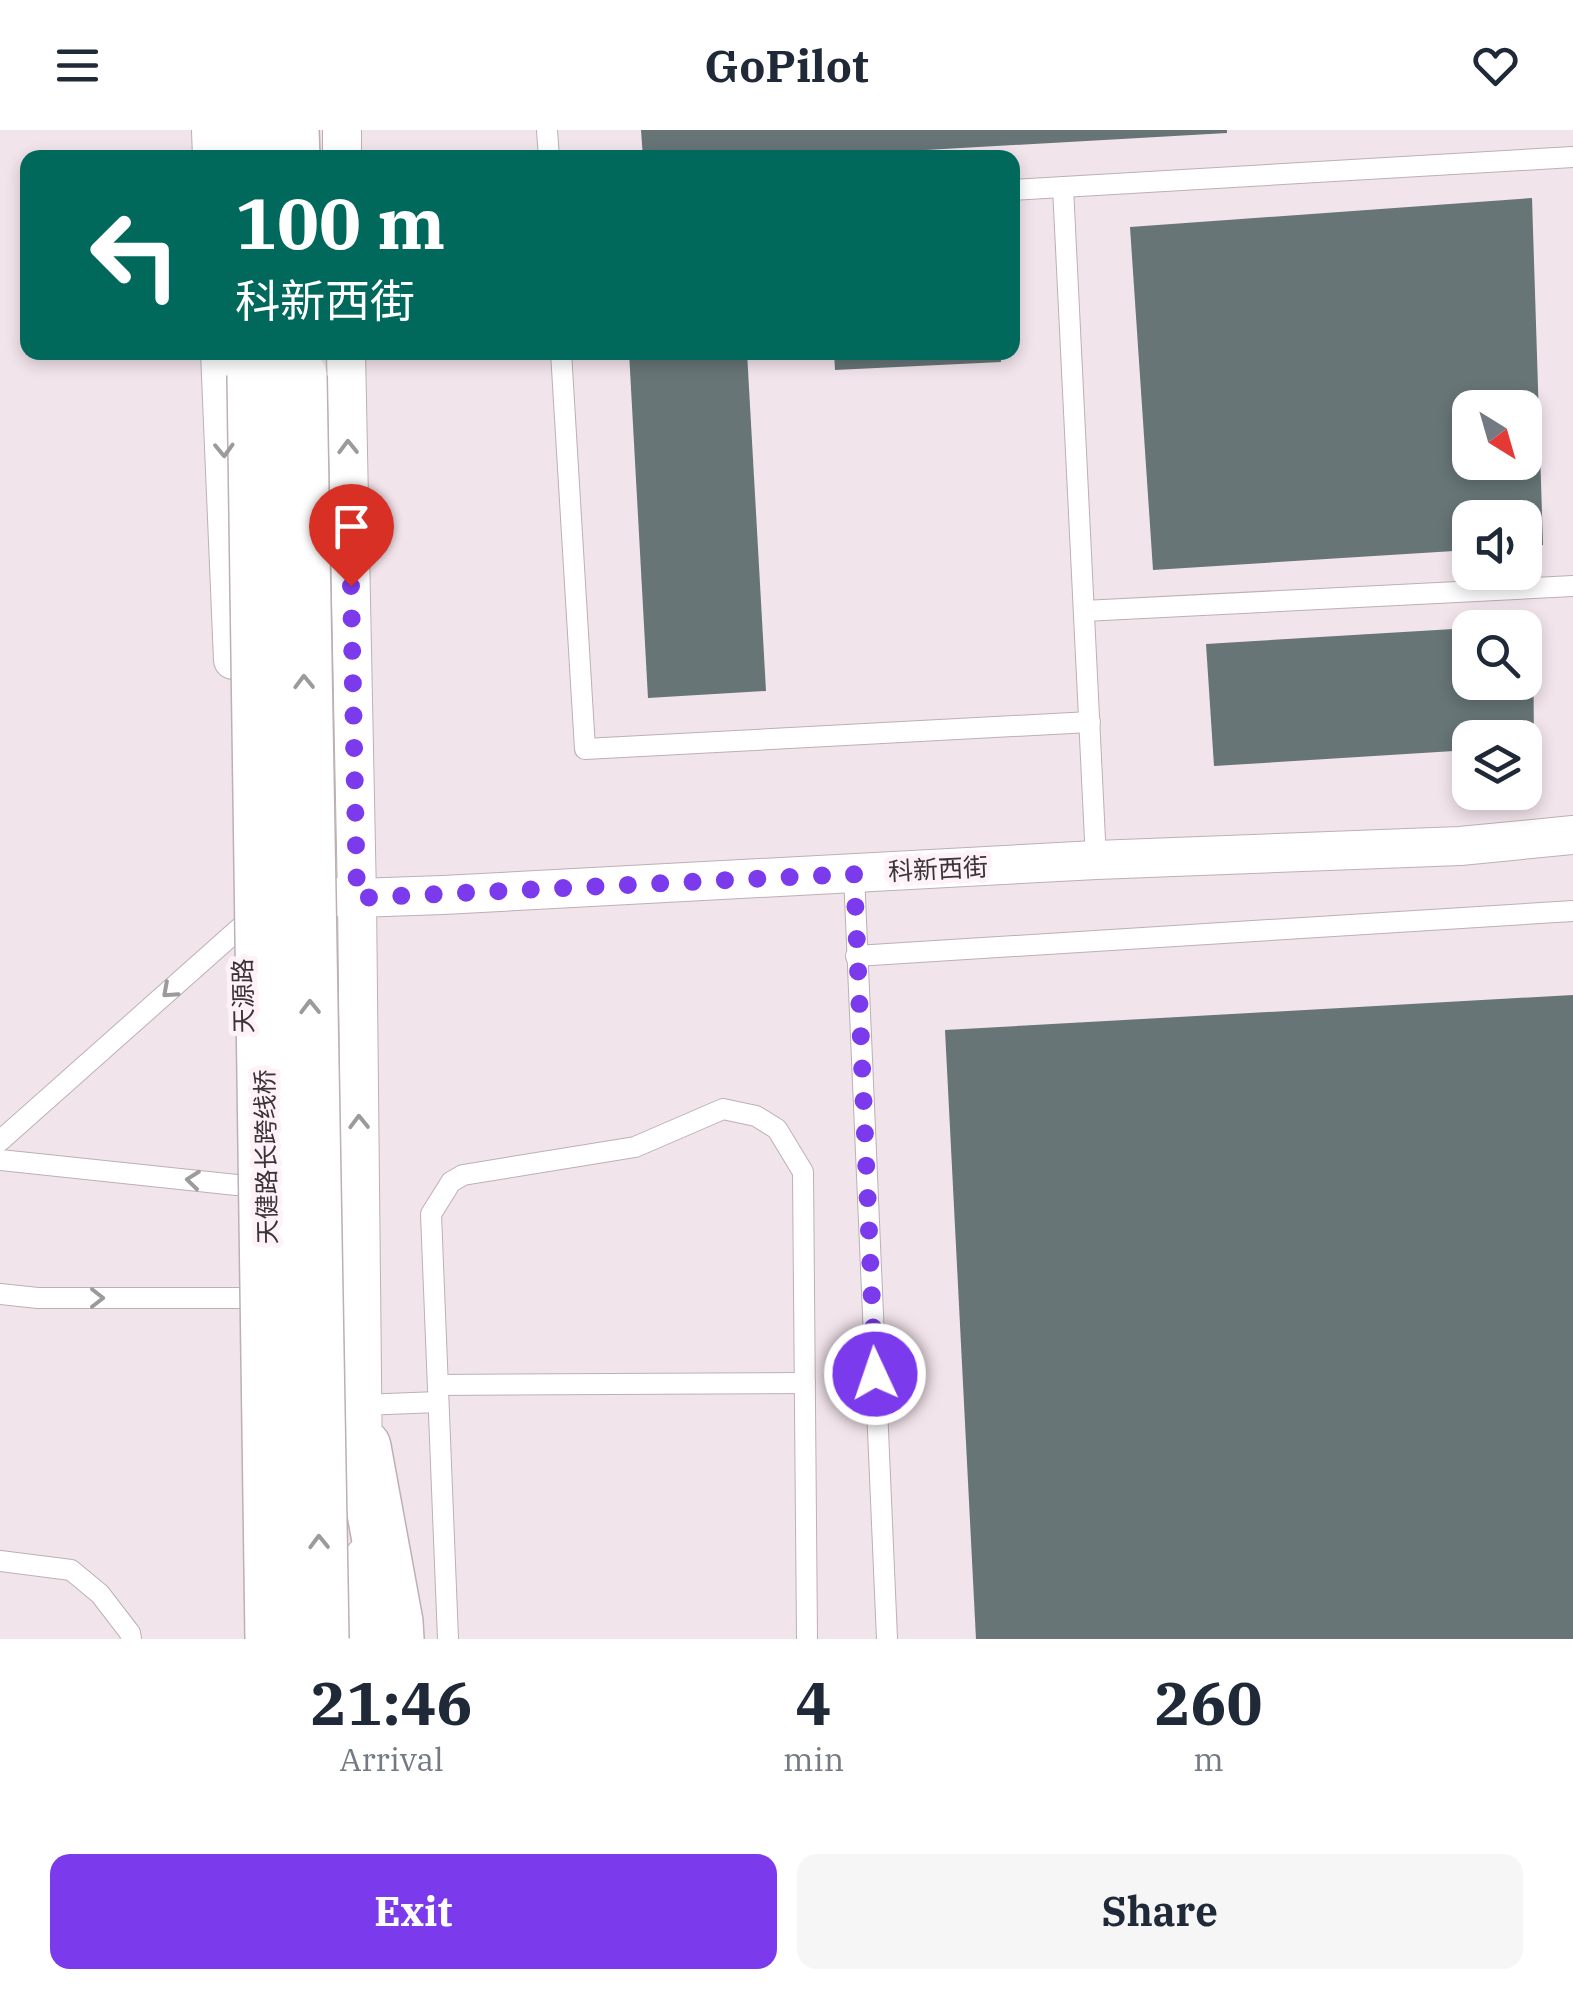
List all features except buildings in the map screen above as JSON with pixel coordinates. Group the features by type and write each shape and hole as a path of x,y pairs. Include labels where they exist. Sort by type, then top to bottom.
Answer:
{"main road":[{"name":"天健路长跨线桥","path":"274,1639 279,360"},
{"name":"天健路长跨线桥","path":"279,360 321,1639"},
{"path":"362,1426 396,1639"}],"street":[{"path":"279,360 357,898 365,1639"},
{"name":"天源路","path":"254,1639 245,1298 242,910 279,360"},
{"name":"科新西街","path":"242,910 357,898 1096,860 1460,846 1573,835"}],"lane":[{"path":"1020,190 1573,157"},
{"path":"1063,187 1096,860"},
{"path":"561,360 585,749 1090,722"},
{"path":"1084,611 1573,586"},
{"path":"854,874 888,1639"},
{"path":"0,1141 242,910"},
{"path":"856,956 1573,911"},
{"path":"448,1639 431,1214 451,1182 462,1175 636,1147 723,1109 756,1116 777,1129 803,1172 807,1639"},
{"path":"0,1160 246,1186 360,1183"},
{"path":"0,1294 38,1298 361,1297"},
{"path":"362,1426 438,1393 805,1383"},
{"path":"0,1561 71,1570 100,1594 131,1639"}],"route":[{"path":"351,586 357,898 854,874 875,1374"}]}
